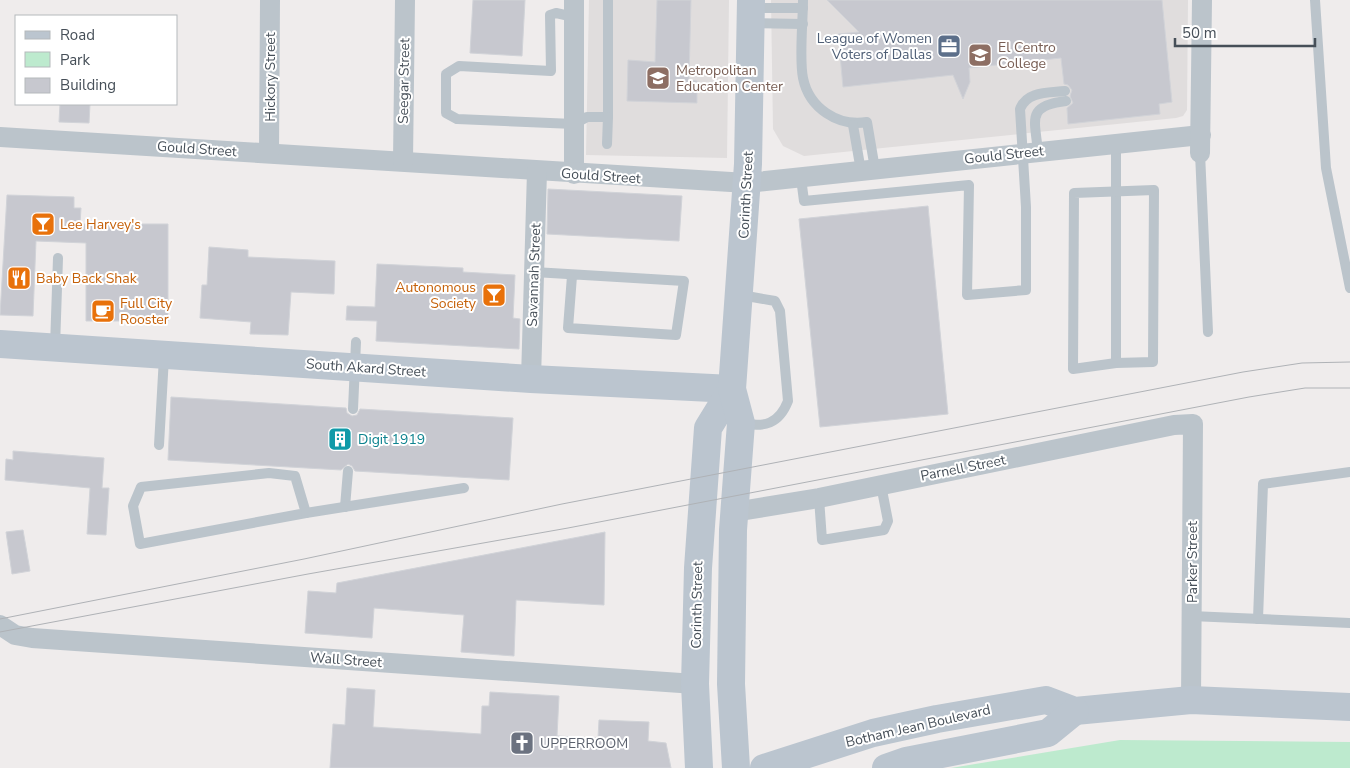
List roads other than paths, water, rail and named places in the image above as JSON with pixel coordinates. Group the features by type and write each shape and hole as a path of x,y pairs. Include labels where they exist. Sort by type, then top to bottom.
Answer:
{"main road":[{"name":"Corinth Street","path":"736,768 731,684 734,512 741,423 732,389 747,183 751,10"},
{"name":"South Akard Street","path":"0,344 164,356 356,354 531,379 732,389"},
{"name":"Corinth Street","path":"699,768 695,684 698,568 708,428 732,389"},
{"name":"Botham Jean Boulevard","path":"764,768 873,733 1000,707 1046,700 1074,711 1191,700 1350,707"},
{"path":"886,768 906,761 1048,733 1074,711"}],"street":[{"name":"Hickory Street","path":"269,153 270,0"},
{"name":"Seegar Street","path":"403,161 405,0"},
{"path":"1201,144 1202,0"},
{"path":"574,8 574,174"},
{"name":"Gould Street","path":"0,137 403,161 574,174 747,183 1116,143 1201,144"},
{"name":"Savannah Street","path":"531,379 537,171"},
{"name":"Parnell Street","path":"734,512 819,498 1174,425 1193,424"},
{"name":"Parker Street","path":"1191,700 1193,424"},
{"name":"Wall Street","path":"5,634 42,639 695,684"}],"lane":[{"path":"607,144 608,0"},
{"path":"1315,0 1326,168 1350,288"},
{"path":"751,10 803,4 803,78 810,95 821,109 836,119 853,124 867,122 868,170"},
{"path":"574,8 550,16 551,71 459,66 446,74 446,113 457,119 574,124 587,117 608,116"},
{"path":"751,10 803,24"},
{"path":"801,178 804,201 969,185 967,295 1026,290 1026,207 1030,152 1035,122 1038,111 1065,96 1032,96 1022,104 1020,116 1030,152"},
{"path":"853,124 868,170"},
{"path":"1116,143 1116,363"},
{"path":"1201,144 1208,332"},
{"path":"1154,190 1153,362 1116,363 1073,369 1074,193 1154,190"},
{"path":"55,349 58,258"},
{"path":"534,272 572,276 684,281 676,335 568,328 572,276"},
{"path":"739,295 775,301 780,311 788,401 785,410 775,421 758,427 741,423"},
{"path":"353,408 356,354"},
{"path":"159,445 164,356"},
{"path":"345,507 348,471"},
{"path":"1258,619 1263,484 1350,472"},
{"path":"306,513 295,476 269,473 142,487 133,506 140,544 306,513 464,488"},
{"path":"819,498 822,540 884,530 888,522 882,485"},
{"path":"1191,616 1350,623"}],"tram line":[{"path":"0,619 304,559 562,504 1243,372 1302,363 1350,362"},
{"path":"0,632 308,574 568,528 1249,397 1305,388 1350,388"}],"place":[{"name":"League of Women Voters of Dallas","path":"949,46"},
{"name":"El Centro College","path":"980,55"},
{"name":"Metropolitan Education Center","path":"658,78"},
{"name":"Lee Harvey's","path":"43,224"},
{"name":"Baby Back Shak","path":"19,278"},
{"name":"Autonomous Society","path":"494,295"},
{"name":"Full City Rooster","path":"103,311"},
{"name":"Digit 1919","path":"340,439"},
{"name":"UPPERROOM","path":"522,743"}]}
